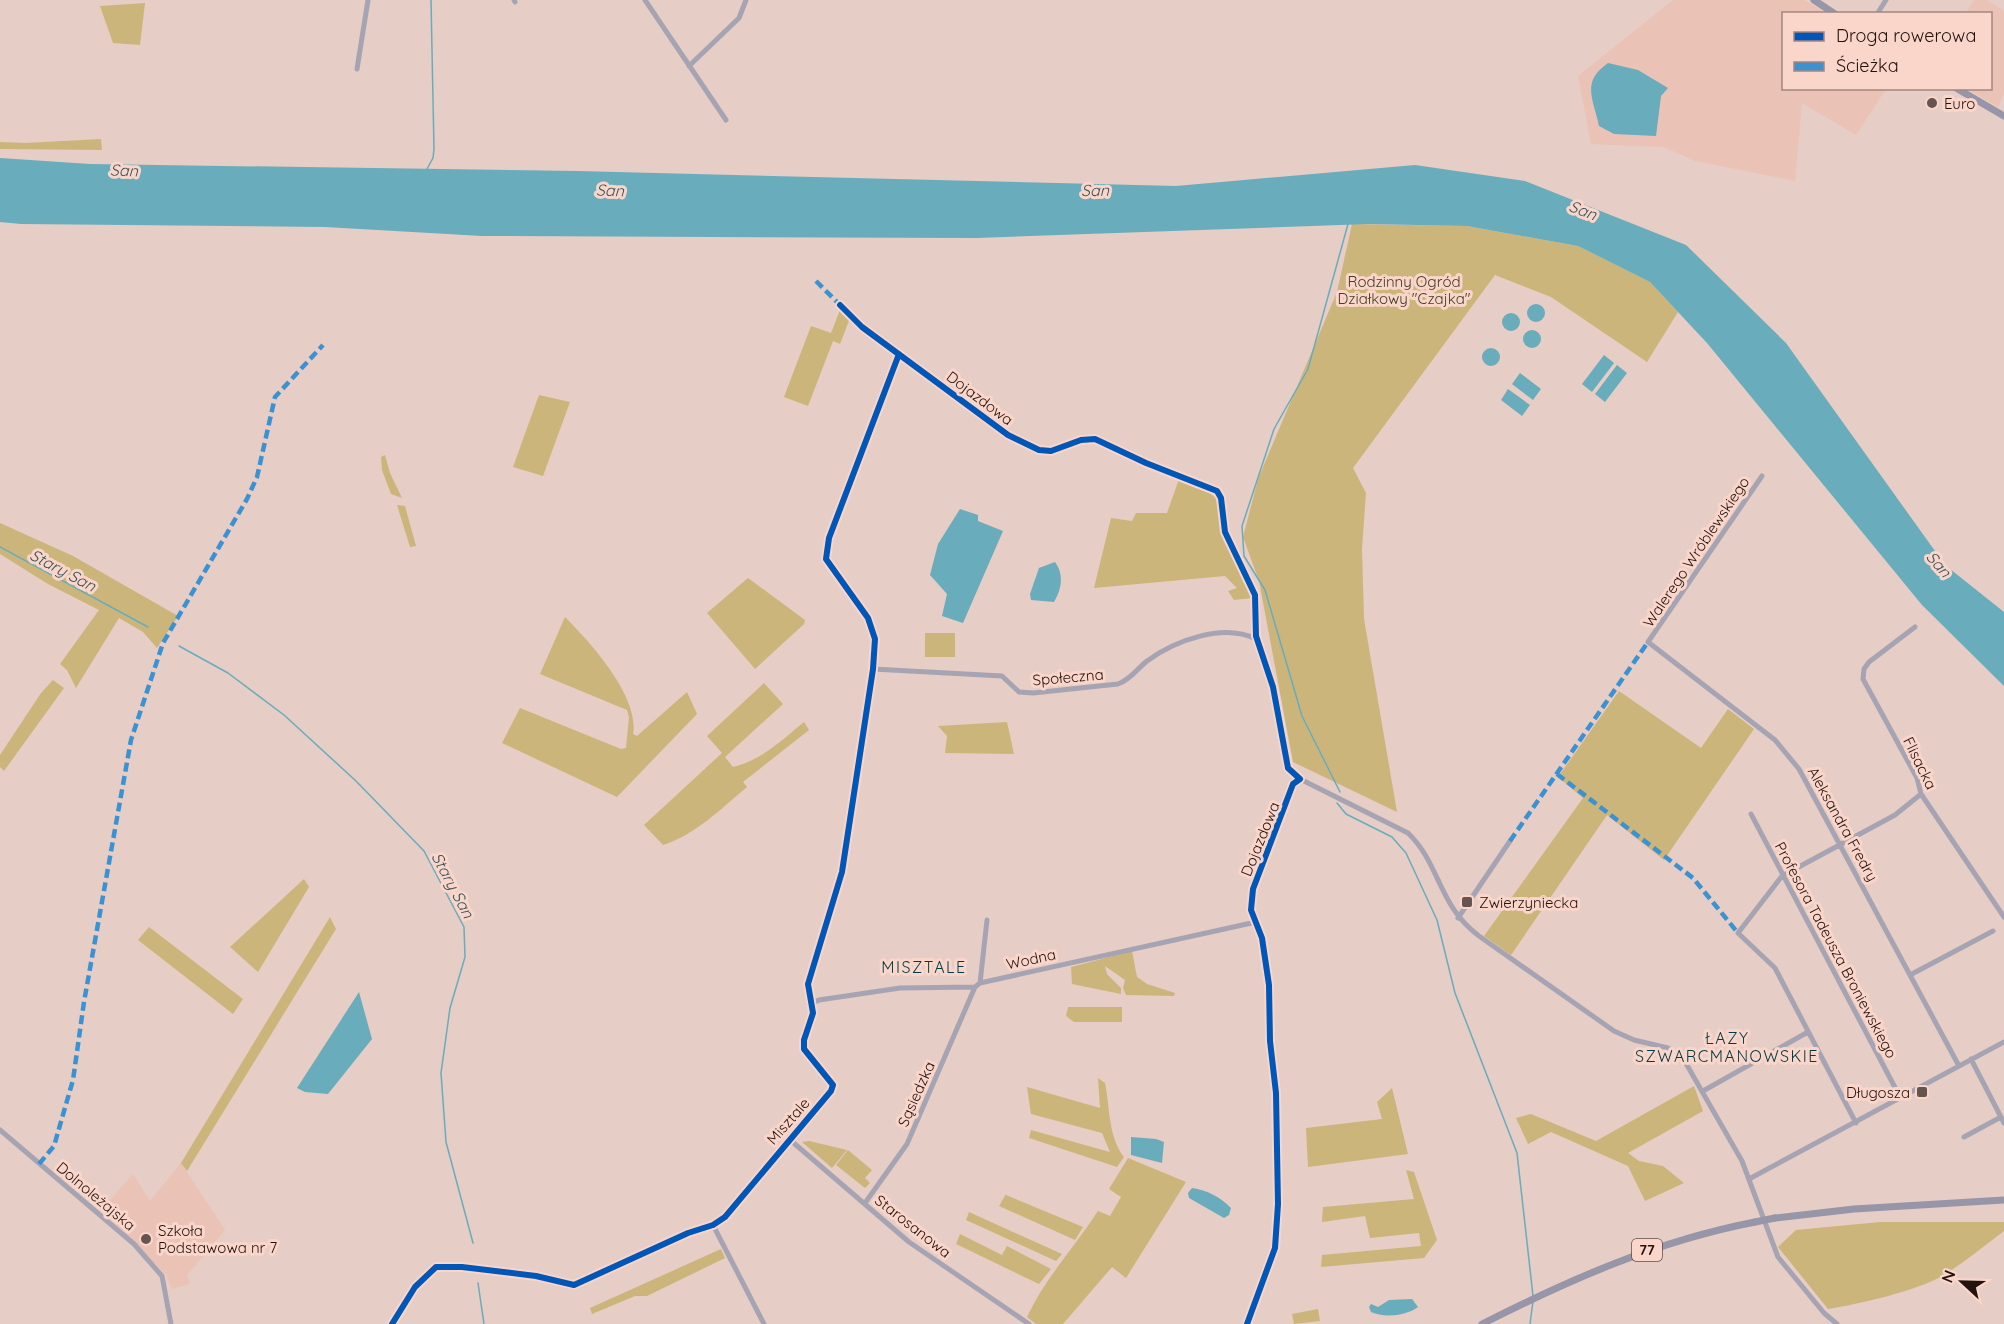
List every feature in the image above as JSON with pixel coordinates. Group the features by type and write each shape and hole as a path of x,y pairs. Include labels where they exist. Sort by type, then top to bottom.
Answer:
{"main road":[{"path":"1814,0 1832,12"},
{"path":"1959,90 2004,116"},
{"name":"77","path":"1482,1324 1598,1269 1656,1246 1755,1222 1854,1209 2004,1200"}],"street":[{"path":"357,69 368,0"},
{"path":"645,0 726,120"},
{"path":"689,66 739,18 746,0"},
{"name":"Dojazdowa","path":"840,304 862,327 1001,430 1039,450 1051,451 1081,440 1095,439 1146,463 1217,491 1221,498 1225,532 1255,595 1257,639 1273,687 1293,784 1253,889 1251,910 1262,938 1269,985 1270,1041 1276,1094 1278,1204 1275,1248 1247,1324"},
{"name":"Misztale","path":"392,1324 415,1287 436,1268 474,1269 536,1276 574,1285 688,1233 713,1225 725,1217 831,1091 833,1084 804,1049 804,1040 813,1013 808,984 842,872 873,669 875,639 868,618 826,559 829,538 899,354"},
{"name":"Walerego Wróblewskiego","path":"1648,642 1762,476"},
{"name":"Flisacka","path":"1915,627 1869,662 1863,669 1863,679 1917,778 1921,794 2004,917"},
{"name":"Społeczna","path":"873,669 1002,676 1019,692 1033,693 1118,684 1128,679 1148,661 1179,645 1217,633 1236,632 1257,639"},
{"name":"Aleksandra Fredry","path":"1648,642 1778,742 1799,769 1842,844 1959,1066"},
{"path":"1288,768 1300,779 1408,833 1420,845 1458,918 1479,936 1607,1027 1634,1040 1674,1051 1684,1060 1703,1090 1749,1179 1778,1257 1824,1313 1838,1324"},
{"path":"1293,784 1300,779"},
{"path":"1856,1123 1775,968 1738,933 1782,876 1895,815 1921,794"},
{"name":"Profesora Tadeusza Broniewskiego","path":"1751,814 1900,1097"},
{"path":"1458,918 1510,841"},
{"name":"Sąsiedzka","path":"865,1203 907,1144 977,985 987,920"},
{"name":"Wodna","path":"811,1004 819,1000 900,988 977,985 1256,921"},
{"path":"1911,975 1993,931"},
{"path":"1703,1090 1808,1032"},
{"path":"1749,1179 2004,1041"},
{"path":"1971,1059 2004,1123"},
{"path":"1964,1137 2001,1117"},
{"name":"Dolnoleżajska","path":"0,1130 134,1244 162,1276 171,1324"},
{"name":"Starosanowa","path":"789,1139 909,1242 1029,1324"},
{"path":"713,1225 764,1324"}],"shaded area":[{"path":"1673,0 1804,0 1824,12 1782,12 1782,90 1885,90 1856,135 1802,103 1795,181 1695,161 1664,147 1591,144 1578,76"},
{"path":"1974,0 1987,0 2004,11 2004,93 1998,107 1969,90 1992,90 1992,12 1967,12"},
{"path":"181,1163 225,1230 187,1275 190,1284 172,1289 166,1275 101,1210 133,1174 150,1201"}],"green space":[{"path":"145,3 140,45 113,43 100,6"},
{"path":"101,139 102,150 0,149 0,142"},
{"name":"Rodzinny Ogród Działkowy \"Czajka\"","path":"1352,224 1467,226 1578,246 1650,282 1678,312 1647,362 1551,297 1495,275 1353,468 1366,493 1362,549 1364,619 1397,812 1293,762 1259,581 1243,537 1258,479 1337,292"},
{"path":"840,310 850,318 840,344 833,341 808,406 784,397 811,326 831,333"},
{"path":"539,395 570,402 543,476 513,467"},
{"path":"385,455 390,473 402,498 391,494 382,470 381,457"},
{"path":"1179,479 1200,486 1216,498 1224,540 1252,598 1234,600 1228,591 1237,588 1225,576 1094,588 1111,518 1132,521 1136,513 1167,513"},
{"path":"397,505 405,506 416,546 410,547"},
{"path":"0,523 73,556 178,616 157,648 143,632 119,618 76,688 67,670 60,664 99,610 48,584 0,554"},
{"path":"748,578 805,620 804,624 755,669 707,613"},
{"path":"565,617 599,655 621,687 633,719 633,734 637,736 687,692 697,714 617,797 502,743 520,708 621,749 626,748 629,717 627,710 540,674"},
{"path":"925,633 955,633 955,657 925,657"},
{"path":"53,680 64,688 4,771 0,767 0,755 41,693"},
{"path":"764,683 783,704 725,757 733,767 753,760 804,722 809,730 743,782 747,787 708,820 686,835 663,845 644,825 722,753 707,736"},
{"path":"1619,691 1701,748 1728,709 1754,729 1664,860 1607,815 1511,955 1484,936 1583,798 1558,777"},
{"path":"1007,722 1014,754 945,753 947,736 938,726"},
{"path":"304,879 309,887 258,972 230,947"},
{"path":"330,917 336,929 187,1171 181,1163"},
{"path":"149,927 243,999 233,1014 138,940"},
{"path":"1132,951 1137,977 1147,984 1175,993 1174,996 1126,995 1123,988 1125,980 1105,966 1107,974 1121,988 1121,994 1072,984 1071,967"},
{"path":"1068,1007 1122,1007 1122,1022 1074,1022 1066,1016"},
{"path":"1098,1078 1105,1083 1112,1131 1124,1157 1117,1167 1029,1138 1031,1130 1110,1152 1102,1133 1031,1114 1027,1087 1100,1108"},
{"path":"1694,1086 1703,1111 1628,1153 1639,1161 1663,1166 1684,1183 1645,1201 1628,1166 1551,1132 1528,1144 1516,1118 1531,1114 1596,1141"},
{"path":"1392,1088 1408,1154 1308,1167 1306,1128 1382,1119 1377,1102"},
{"path":"809,1141 847,1150 832,1168 802,1142"},
{"path":"848,1150 872,1170 865,1178 870,1183 865,1188 836,1165"},
{"path":"1128,1158 1186,1182 1126,1278 1112,1267 1063,1324 1036,1324 1027,1317 1042,1289 1098,1211 1110,1216 1121,1197 1109,1189"},
{"path":"1406,1170 1414,1172 1437,1240 1424,1258 1321,1267 1322,1255 1421,1246 1419,1233 1370,1238 1365,1216 1322,1222 1323,1207 1414,1199"},
{"path":"1006,1194 1083,1227 1075,1240 999,1206"},
{"path":"969,1212 1062,1254 1056,1261 966,1220"},
{"path":"1880,1222 2004,1222 2004,1231 1959,1265 1933,1281 1888,1296 1828,1309 1778,1247 1796,1230"},
{"path":"960,1234 1002,1255 1007,1246 1051,1269 1039,1284 956,1244"},
{"path":"721,1249 725,1258 647,1296 635,1296 592,1314 590,1308"},
{"path":"1318,1309 1320,1321 1294,1324 1292,1314"}],"water":[{"path":"1608,63 1638,70 1668,88 1661,96 1656,136 1614,134 1599,126 1592,99 1592,84 1594,77"},
{"name":"San","path":"0,158 90,164 577,171 1176,186 1415,165 1525,181 1686,245 1786,343 1945,565 2004,612 2004,686 1922,605 1707,343 1650,282 1578,246 1467,226 1368,224 977,238 482,236 325,227 21,224 0,222"},
{"path":"1536,304 1542,307 1545,313 1542,319 1536,322 1530,319 1527,313 1530,307"},
{"path":"1511,313 1517,316 1520,322 1517,328 1511,331 1505,328 1502,322 1505,316"},
{"path":"1532,330 1538,333 1541,339 1538,345 1532,348 1526,345 1523,339 1526,333"},
{"path":"1491,348 1497,351 1500,357 1497,363 1491,366 1485,363 1482,357 1485,351"},
{"path":"1604,355 1614,363 1592,392 1582,384"},
{"path":"1617,365 1627,373 1605,402 1595,394"},
{"path":"1520,373 1541,389 1533,400 1512,384"},
{"path":"1508,389 1530,405 1522,416 1501,400"},
{"path":"960,509 978,515 978,521 1003,531 963,623 942,616 947,594 930,575 938,544"},
{"path":"1055,562 1060,571 1061,582 1054,602 1031,600 1030,594 1039,568"},
{"path":"359,992 372,1039 328,1094 305,1092 297,1088"},
{"path":"1131,1137 1164,1142 1162,1163 1131,1155"},
{"path":"1192,1188 1208,1192 1222,1201 1231,1208 1229,1215 1224,1218 1189,1198 1188,1193"},
{"path":"1412,1299 1418,1307 1401,1314 1376,1314 1371,1312 1369,1307 1371,1304 1378,1307 1389,1300"}],"waterway":[{"path":"427,169 433,158 434,149 431,0"},
{"path":"1340,792 1302,716 1265,590 1244,556 1242,526 1274,429 1308,369 1348,224"},
{"name":"Stary San","path":"0,547 148,627"},
{"name":"Stary San","path":"179,646 228,673 284,715 356,781 424,851 464,927 465,957 450,1008 441,1073 446,1142 473,1243"},
{"path":"1337,803 1346,814 1392,837 1406,853 1437,920 1455,993 1517,1153 1533,1296"},
{"name":"Stary San","path":"478,1283 484,1324"},
{"path":"1530,1324 1533,1301"}],"marked path":[{"path":"816,281 840,305"},
{"path":"39,1164 54,1146 73,1080 84,1002 131,740 163,643 247,499 257,477 275,397 323,345"},
{"path":"1510,841 1648,642"},
{"path":"1557,774 1693,878 1738,933"}],"cycle path":[{"path":"840,305 862,327 1008,435 1039,450 1051,451 1081,440 1095,439 1146,463 1217,491 1221,498 1225,532 1255,595 1256,636 1273,687 1288,768 1300,779 1293,784 1253,889 1251,910 1262,938 1269,985 1270,1041 1276,1093 1278,1204 1275,1248 1247,1324"},
{"path":"392,1324 415,1287 436,1267 462,1267 536,1276 574,1285 688,1233 713,1225 725,1217 831,1091 833,1085 804,1049 804,1040 813,1013 808,984 842,872 873,669 875,639 868,618 826,559 829,538 899,354"}],"place":[{"name":"Euro","path":"1932,103"},
{"name":"Zwierzyniecka","path":"1467,902"},
{"name":"Długosza","path":"1922,1092"},
{"name":"Szkoła Podstawowa nr 7","path":"146,1239"}],"district":[{"name":"MISZTALE","path":"924,967"},
{"name":"ŁAZY SZWARCMANOWSKIE","path":"1727,1047"}]}
